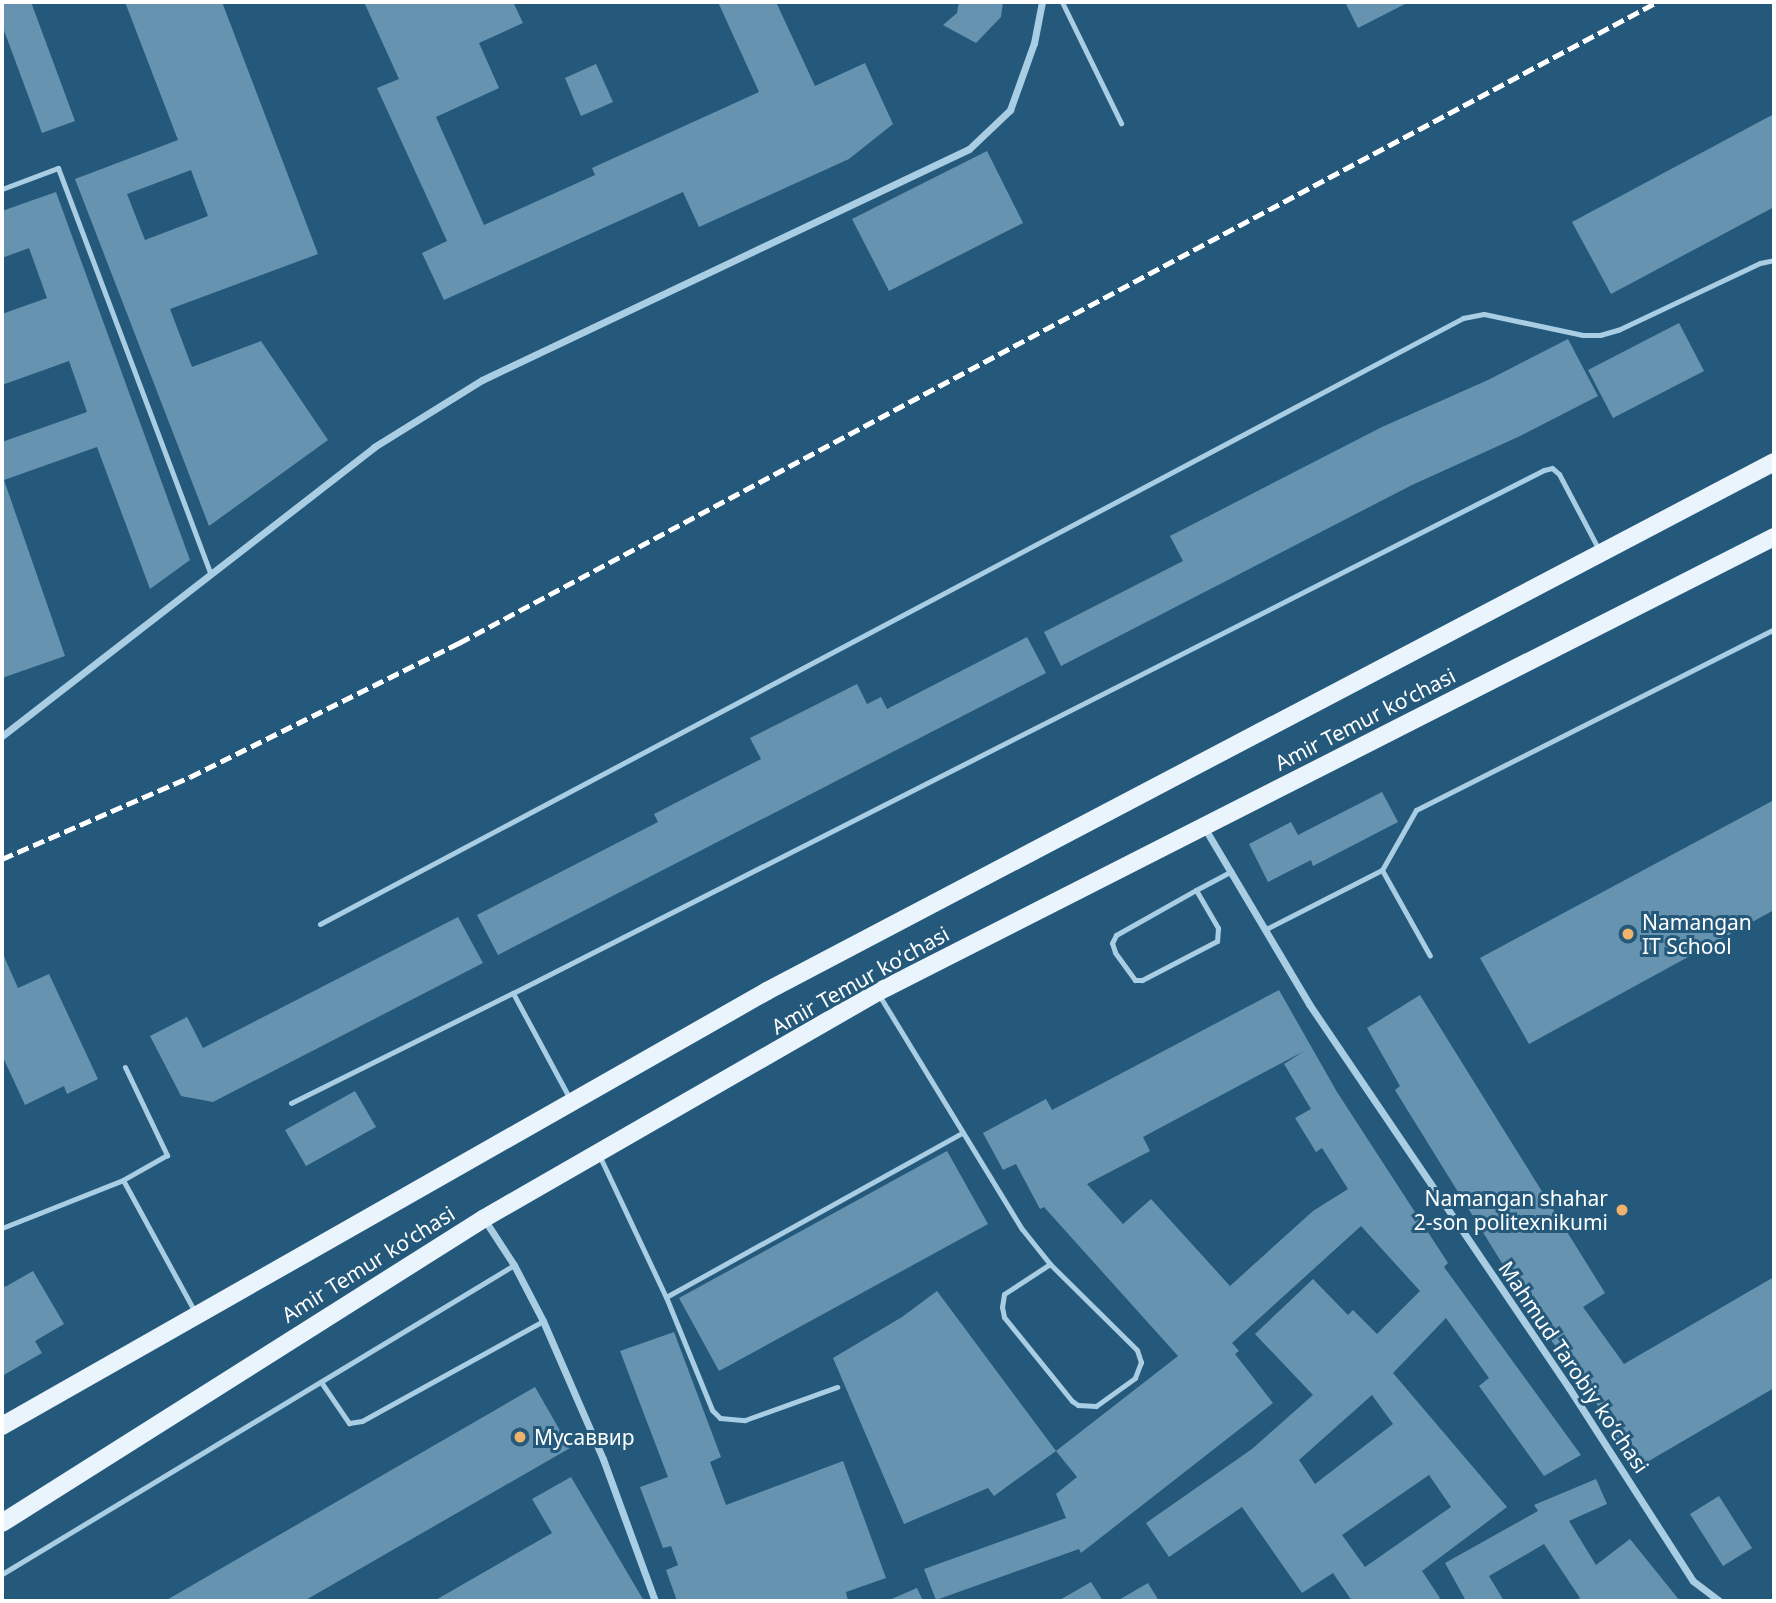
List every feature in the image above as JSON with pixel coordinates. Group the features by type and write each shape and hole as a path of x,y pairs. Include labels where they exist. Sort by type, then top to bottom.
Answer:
{"main road":[{"name":"Amir Temur koʻchasi","path":"2,1426 766,991 1774,462"},
{"name":"Amir Temur koʻchasi","path":"2,1523 483,1219 598,1150 878,992 1774,537"}],"street":[{"path":"2,736 374,447 482,380 969,149 1010,110 1034,43 1042,2"},
{"name":"Mahmud Tarobiy koʻchasi","path":"1204,827 1309,1004 1569,1388 1693,1581 1720,1601"},
{"path":"483,1219 514,1265 543,1321 603,1459 655,1601"}],"lane":[{"path":"1062,2 1121,122"},
{"path":"2,189 58,168 210,572"},
{"path":"320,924 1463,318 1484,314 1583,335 1600,335 1618,330 1760,263 1774,260"},
{"path":"291,1103 1544,470 1552,468 1559,474 1601,553"},
{"path":"1266,929 1382,870 1416,810 1774,629"},
{"path":"1382,870 1430,956"},
{"path":"1196,890 1217,928 1217,941 1142,980 1135,980 1115,952 1112,943 1116,934 1196,890 1231,871"},
{"path":"878,992 1001,1198 1050,1264 1137,1350 1141,1362 1135,1378 1096,1406 1078,1405 1072,1401 1004,1317 1004,1294 1050,1264"},
{"path":"513,993 572,1101"},
{"path":"2,1228 123,1180 167,1155 125,1067"},
{"path":"666,1297 962,1133"},
{"path":"598,1150 666,1297 712,1410 720,1418 745,1420 837,1387"},
{"path":"123,1180 196,1315"},
{"path":"2,1574 514,1265"},
{"path":"321,1382 349,1423 362,1421 543,1321"}],"building":[{"path":"2,2 31,2 75,121 42,133 2,25"},
{"path":"125,2 222,2 318,254 170,309 192,367 261,341 328,440 209,526 75,179 178,140","holes":["191,170 208,216 145,240 127,194"]},
{"path":"364,2 513,2 523,23 479,43 499,88 436,117 484,225 595,175 592,168 759,92 718,2 776,2 815,86 865,63 893,124 849,159 699,227 683,192 444,300 422,253 447,241 377,88 399,79"},
{"path":"959,2 1003,2 1001,17 976,43 943,25 957,13"},
{"path":"1345,2 1409,2 1358,28"},
{"path":"596,64 613,102 581,116 565,78"},
{"path":"1774,114 1774,207 1611,294 1572,222"},
{"path":"987,151 1023,223 889,291 852,219"},
{"path":"56,192 190,560 150,589 97,447 4,480 65,656 2,678 2,442 87,412 69,361 2,385 2,314 47,298 29,248 2,258 2,211"},
{"path":"1679,323 1704,371 1613,418 1588,370"},
{"path":"1568,339 1598,396 1518,437 1412,485 1061,666 1044,632 1183,561 1170,536 1382,427 1488,380"},
{"path":"1027,637 1046,673 498,955 477,915 658,822 654,814 761,759 750,738 857,684 867,704 881,697 887,709"},
{"path":"1382,792 1398,822 1313,866 1311,860 1268,882 1249,844 1291,822 1298,835"},
{"name":"Namangan IT School","path":"1774,800 1774,910 1529,1044 1480,958"},
{"path":"458,917 483,963 213,1102 181,1096 150,1036 187,1017 203,1048"},
{"path":"2,952 18,988 49,974 98,1079 67,1094 64,1086 25,1105 2,1055"},
{"path":"1279,990 1337,1092 1448,1263 1444,1267 1581,1455 1544,1476 1479,1386 1489,1378 1446,1318 1393,1373 1507,1507 1422,1571 1440,1598 1435,1601 1352,1601 1333,1573 1302,1593 1242,1507 1169,1557 1146,1523 1252,1449 1313,1395 1255,1334 1313,1279 1348,1315 1353,1310 1377,1334 1420,1291 1361,1226 1232,1343 1239,1351 1235,1354 1273,1403 1081,1553 1079,1549 936,1600 924,1569 1066,1518 1056,1494 1077,1477 1056,1451 1178,1356 1044,1207 1040,1209 1016,1164 1003,1170 983,1133 1046,1099 1052,1110","holes":["1304,1051 1284,1064 1311,1109 1295,1118 1316,1152 1322,1148 1348,1189 1313,1211 1230,1286 1151,1199 1123,1224 1087,1184 1150,1151 1143,1137","1372,1395 1393,1424 1315,1484 1299,1460","1429,1475 1451,1507 1365,1567 1342,1535"]},
{"path":"1420,995 1605,1293 1583,1307 1624,1364 1774,1277 1774,1388 1635,1469 1586,1386 1544,1331 1395,1090 1400,1086 1367,1028"},
{"path":"355,1091 376,1127 306,1166 285,1130"},
{"path":"947,1151 988,1224 719,1371 679,1298"},
{"path":"33,1271 64,1324 35,1341 42,1353 2,1376 2,1282 5,1287"},
{"path":"937,1291 1056,1451 994,1496 988,1488 904,1524 833,1358 902,1317"},
{"path":"674,1332 721,1457 710,1462 726,1505 843,1461 886,1578 846,1592 848,1601 677,1601 666,1570 678,1565 671,1546 663,1548 640,1487 668,1477 620,1351"},
{"path":"535,1387 570,1448 304,1601 165,1601"},
{"path":"571,1477 644,1601 434,1601 552,1533 532,1499"},
{"path":"1596,1479 1607,1504 1569,1521 1596,1565 1630,1539 1680,1601 1575,1601 1580,1598 1544,1544 1489,1576 1504,1601 1466,1601 1445,1563 1538,1511 1534,1505"},
{"path":"1719,1496 1752,1548 1723,1566 1690,1514"},
{"path":"1091,1582 1103,1601 1058,1601"},
{"path":"1148,1583 1159,1601 1117,1601"},
{"path":"917,1588 923,1601 887,1601"}],"railway":[{"path":"2,859 190,777 459,643 1657,2"}],"place":[{"name":"Namangan IT School","path":"1628,934"},
{"name":"Namangan shahar 2-son politexnikumi","path":"1622,1210"},
{"name":"Мусаввир","path":"520,1437"}]}
